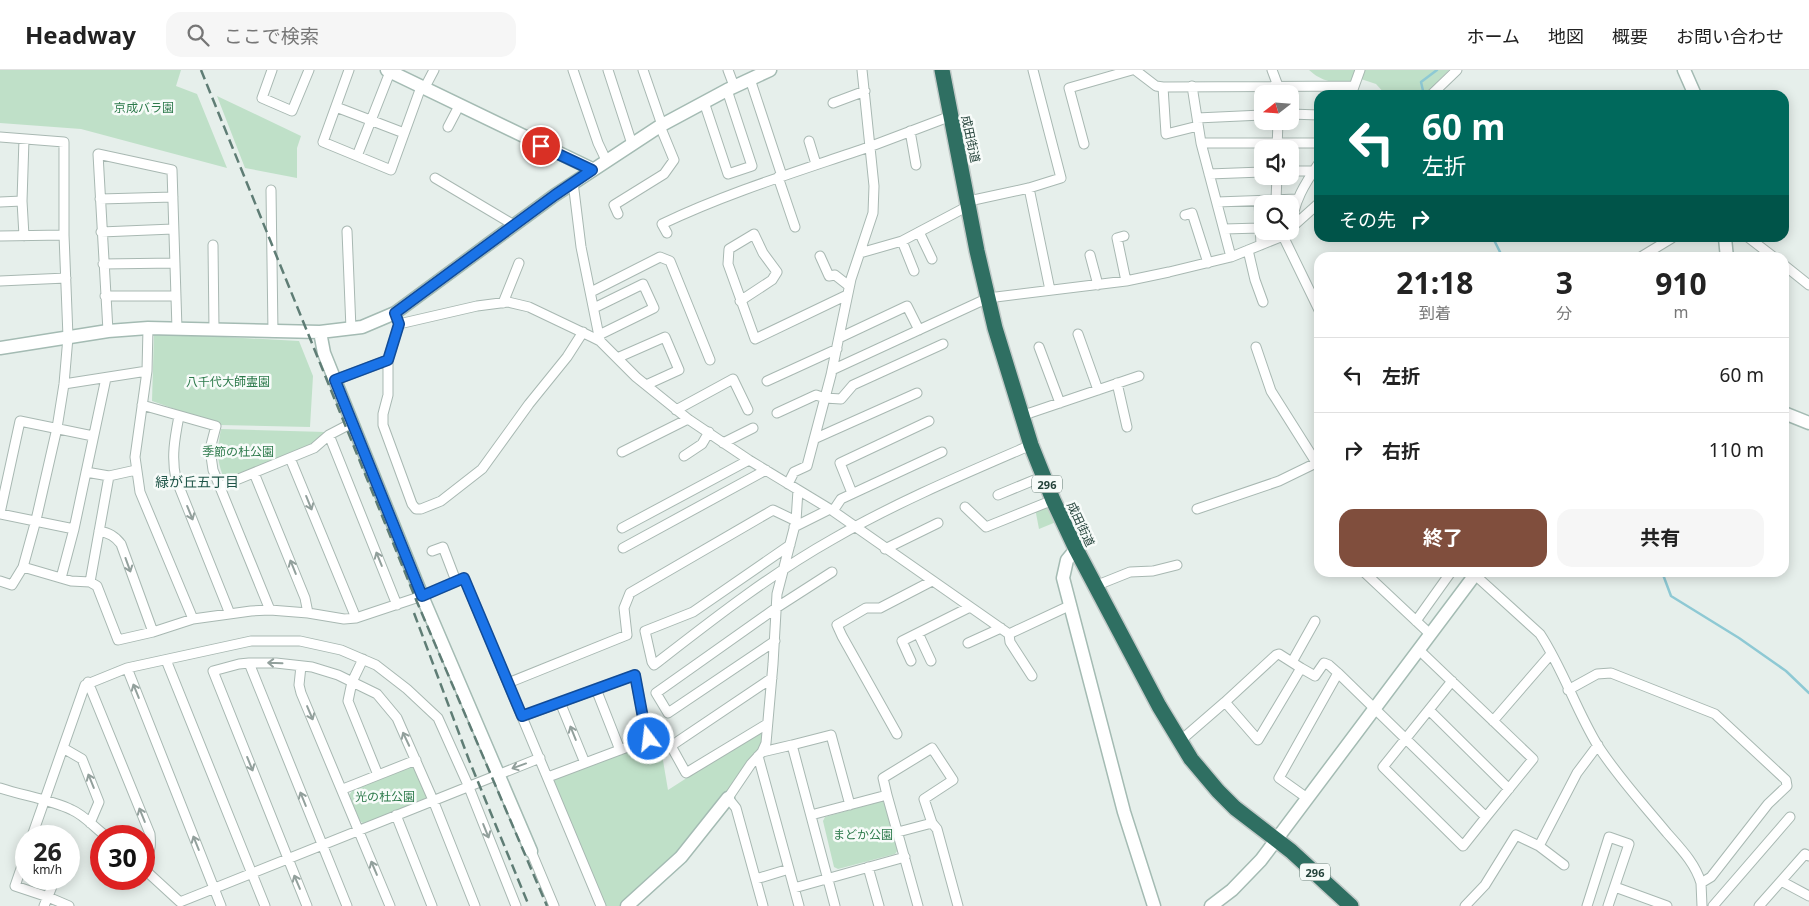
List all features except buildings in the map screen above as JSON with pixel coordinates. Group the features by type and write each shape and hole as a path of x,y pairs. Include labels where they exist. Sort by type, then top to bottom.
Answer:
{"highway":[{"name":"成田街道","path":"942,70 977,251 995,328 1032,445 1053,500 1076,549 1180,741 1195,764 1218,791 1236,808 1291,851 1351,906"}],"street":[{"path":"272,70 262,98 292,111 309,70"},
{"path":"349,70 323,142 391,170 423,88 434,70"},
{"path":"573,70 598,143 606,160"},
{"path":"608,70 632,144"},
{"path":"618,214 614,205 664,174 674,160 643,70"},
{"path":"704,102 728,174 752,166 730,88 728,70"},
{"path":"583,332 567,358 529,404 482,469 441,501 421,509 416,509 412,504 383,425 383,414 388,394 388,360 397,319 514,225 573,182 661,125 730,88 770,70"},
{"path":"788,484 794,472 807,466 837,349 848,291 873,213 874,186 871,146 862,70"},
{"path":"860,253 902,241 969,203 1061,178 1033,70"},
{"path":"1084,144 1069,88 1134,70 1156,86 1254,89"},
{"path":"1272,70 1276,85"},
{"path":"1353,90 1360,70"},
{"path":"1436,90 1457,70"},
{"path":"1684,70 1693,90"},
{"path":"357,156 388,71 592,170"},
{"path":"750,78 795,228"},
{"path":"1192,86 1201,143 1231,257"},
{"path":"1164,87 1166,134 1198,122 1254,116"},
{"path":"1299,90 1314,90"},
{"path":"833,102 865,91"},
{"path":"448,127 458,106"},
{"path":"336,107 404,133"},
{"path":"1299,115 1314,116"},
{"path":"667,233 662,224 696,208 951,116"},
{"path":"910,131 916,165"},
{"path":"0,137 64,142 64,235 68,337 64,384 57,428 23,567 12,585 0,581"},
{"path":"24,139 22,201 24,236"},
{"path":"809,141 816,164"},
{"path":"1201,143 1254,145"},
{"path":"1299,144 1314,143"},
{"path":"108,331 98,154 172,170 177,329"},
{"path":"1299,171 1313,171 1299,197"},
{"path":"1209,174 1254,172"},
{"path":"435,178 514,225"},
{"path":"573,182 582,247 599,338"},
{"path":"1029,188 1050,290"},
{"path":"272,190 273,332"},
{"path":"100,199 173,197"},
{"path":"0,202 22,201"},
{"path":"1217,202 1254,201"},
{"path":"1299,221 1314,208"},
{"path":"1185,215 1192,213 1208,263"},
{"path":"1224,229 1254,228"},
{"path":"101,232 174,229"},
{"path":"347,231 351,329"},
{"path":"919,232 932,259"},
{"path":"740,301 772,280 777,272 763,253 754,234 729,249 728,264 740,301 755,338 848,291"},
{"path":"0,236 64,235"},
{"path":"1124,236 1117,238 1126,281"},
{"path":"1261,240 1261,245"},
{"path":"832,370 988,298 1126,281 1231,257 1271,240"},
{"path":"1292,240 1314,297"},
{"path":"902,241 914,271"},
{"path":"1649,252 1665,242"},
{"path":"1755,242 1768,252"},
{"path":"213,246 214,330"},
{"path":"1248,250 1255,280 1263,302"},
{"path":"1090,255 1098,285"},
{"path":"820,256 829,276 835,275 848,291"},
{"path":"591,292 660,257 670,261 710,360"},
{"path":"103,264 175,263"},
{"path":"503,302 519,264"},
{"path":"1789,269 1809,284"},
{"path":"0,281 66,278"},
{"path":"594,308 644,284 654,308 599,338"},
{"path":"105,296 176,296"},
{"path":"0,348 108,331 148,328 320,332 351,329 397,319 503,302 529,307 599,338 646,385 688,419 749,460 831,510 1001,628 1009,634 1010,642 1032,676"},
{"path":"839,338 907,306 919,330"},
{"path":"148,328 147,371 135,456 136,470 140,492 192,619"},
{"path":"320,332 324,353 422,596 554,906"},
{"path":"1078,334 1098,390"},
{"path":"617,358 665,336 679,370 646,385"},
{"path":"777,413 816,395 825,398 842,399 853,384 943,344"},
{"path":"1039,346 1060,403"},
{"path":"1256,347 1270,391 1314,460"},
{"path":"767,381 837,349"},
{"path":"335,380 388,360"},
{"path":"64,384 147,371"},
{"path":"1022,416 1139,376"},
{"path":"61,578 74,529 106,378"},
{"path":"676,410 733,379 748,410"},
{"path":"1117,383 1127,427"},
{"path":"814,439 917,393"},
{"path":"142,405 216,426 210,449 213,470 270,610"},
{"path":"1789,415 1809,423"},
{"path":"179,416 173,450 173,465 176,479 230,614"},
{"path":"622,452 688,419"},
{"path":"74,529 0,513 20,421 94,436"},
{"path":"852,493 840,463 929,421"},
{"path":"219,487 314,448 329,435 352,423"},
{"path":"723,443 753,428"},
{"path":"684,456 702,444 709,432"},
{"path":"329,435 397,605"},
{"path":"790,546 693,612 646,631 654,665 753,589 854,527 927,490 1032,445"},
{"path":"795,524 831,510 841,499 852,493 942,452"},
{"path":"290,458 356,618"},
{"path":"622,528 749,460"},
{"path":"1197,509 1279,481 1314,466"},
{"path":"86,472 109,476 136,470"},
{"path":"623,548 766,470"},
{"path":"254,473 305,598 308,613"},
{"path":"90,582 109,476"},
{"path":"998,495 1044,476"},
{"path":"627,906 681,857 728,798 766,743 779,582 795,524 798,490"},
{"path":"965,507 986,527 1053,500"},
{"path":"508,683 627,635 624,608 630,593 773,510 795,524"},
{"path":"886,549 938,523"},
{"path":"99,531 107,532 116,537 121,544 153,632"},
{"path":"432,551 443,547 456,581"},
{"path":"1076,549 1067,560 1063,578 1124,812 1154,906"},
{"path":"1095,586 1130,572 1153,571 1177,565"},
{"path":"23,567 71,582 90,582 97,586 118,640 153,632 192,619 270,610 308,613 344,619 356,618 422,596 464,578 601,906"},
{"path":"775,641 668,713 656,694 776,608 832,572"},
{"path":"1369,577 1430,634"},
{"path":"1416,620 1447,577"},
{"path":"1212,906 1248,874 1276,840 1474,577"},
{"path":"1479,577 1540,634 1598,745 1620,778 1693,864 1701,883 1702,906"},
{"path":"897,734 837,625 866,608 880,608 932,581"},
{"path":"1009,634 1070,605"},
{"path":"910,661 902,641 970,607"},
{"path":"1292,662 1315,621"},
{"path":"968,644 1001,628"},
{"path":"918,633 931,661"},
{"path":"36,825 85,685 88,682 127,668 251,641 300,641 341,650 376,665 438,718 468,786 516,906"},
{"path":"1418,649 1452,681 1533,759 1463,846 1383,767 1452,681"},
{"path":"1180,741 1276,655 1279,654 1315,676 1324,664 1329,665 1486,817"},
{"path":"1493,721 1551,654"},
{"path":"363,659 352,682 348,701 378,775"},
{"path":"166,660 250,873 265,906"},
{"path":"249,663 347,906"},
{"path":"307,906 213,671 249,663 276,663 301,666 326,671 377,694 397,718 433,800 475,906"},
{"path":"301,666 299,685 301,693 390,906"},
{"path":"127,668 221,906"},
{"path":"1225,702 1258,740 1301,668"},
{"path":"1307,798 1279,778 1338,673"},
{"path":"1568,690 1597,674 1612,673 1714,714 1786,780 1788,786 1768,804 1711,877 1701,883"},
{"path":"522,716 635,675 649,739 548,778"},
{"path":"767,724 686,773 671,746 772,678"},
{"path":"88,682 146,825"},
{"path":"596,689 620,750"},
{"path":"560,702 585,763"},
{"path":"1428,710 1509,789"},
{"path":"760,754 831,734 850,805"},
{"path":"792,744 835,906"},
{"path":"1538,846 1577,773 1598,745"},
{"path":"0,788 19,795 46,800 74,810 90,824 99,802 82,759 63,748"},
{"path":"918,906 883,778 932,748 954,780 924,799 932,823 937,829 958,906"},
{"path":"760,754 799,906"},
{"path":"155,879 180,902 191,902 214,888 250,873 498,773 540,758"},
{"path":"342,789 416,760"},
{"path":"811,815 888,795"},
{"path":"728,798 736,808 763,906"},
{"path":"396,815 432,906"},
{"path":"1714,906 1790,817"},
{"path":"898,832 932,823"},
{"path":"1465,906 1485,885 1516,835 1538,846 1564,865"},
{"path":"1587,906 1609,837 1629,844 1608,906"},
{"path":"1760,906 1806,854 1809,856"},
{"path":"794,888 905,857"},
{"path":"868,867 879,906"},
{"path":"756,879 789,869"},
{"path":"1781,881 1809,896"},
{"path":"1614,887 1667,906"},
{"path":"27,890 69,906"},
{"path":"44,906 51,890"}],"green space":[{"name":"京成バラ園","path":"0,70 181,70 176,86 197,94 227,168 81,129 0,123"},
{"path":"1309,70 1356,70 1352,83 1340,83 1319,77"},
{"path":"1363,70 1449,70 1429,90 1381,90 1376,84 1361,79"},
{"path":"217,96 301,136 297,148 297,178 245,168"},
{"name":"八千代大師霊園","path":"154,333 299,341 313,376 310,427 220,425 152,401"},
{"name":"季節の杜公園","path":"221,429 326,432 309,446 225,480 218,455"},
{"path":"1048,505 1056,522 1039,529 1035,508"},
{"path":"760,731 763,734 762,744 751,764 681,857 627,906 603,906 548,778 659,737 668,790"},
{"name":"光の杜公園","path":"411,765 415,766 428,795 426,798 364,824 360,821 349,795 353,790"},
{"name":"まどか公園","path":"882,801 887,806 898,850 895,854 838,869 834,867 823,821 825,817"}],"waterway":[{"path":"1423,90 1421,82 1437,70"},
{"path":"1495,242 1500,252"},
{"path":"1664,577 1671,596 1739,638 1786,671 1809,693"}],"railway":[{"path":"201,70 417,602 547,906"},
{"path":"414,613 469,760 529,906"}],"district":[{"name":"緑が丘五丁目","path":"197,481"}],"route":[{"path":"541,146 592,170 555,195 395,313 399,324 388,360 335,380 422,596 464,578 522,716 635,675 649,739"}]}
